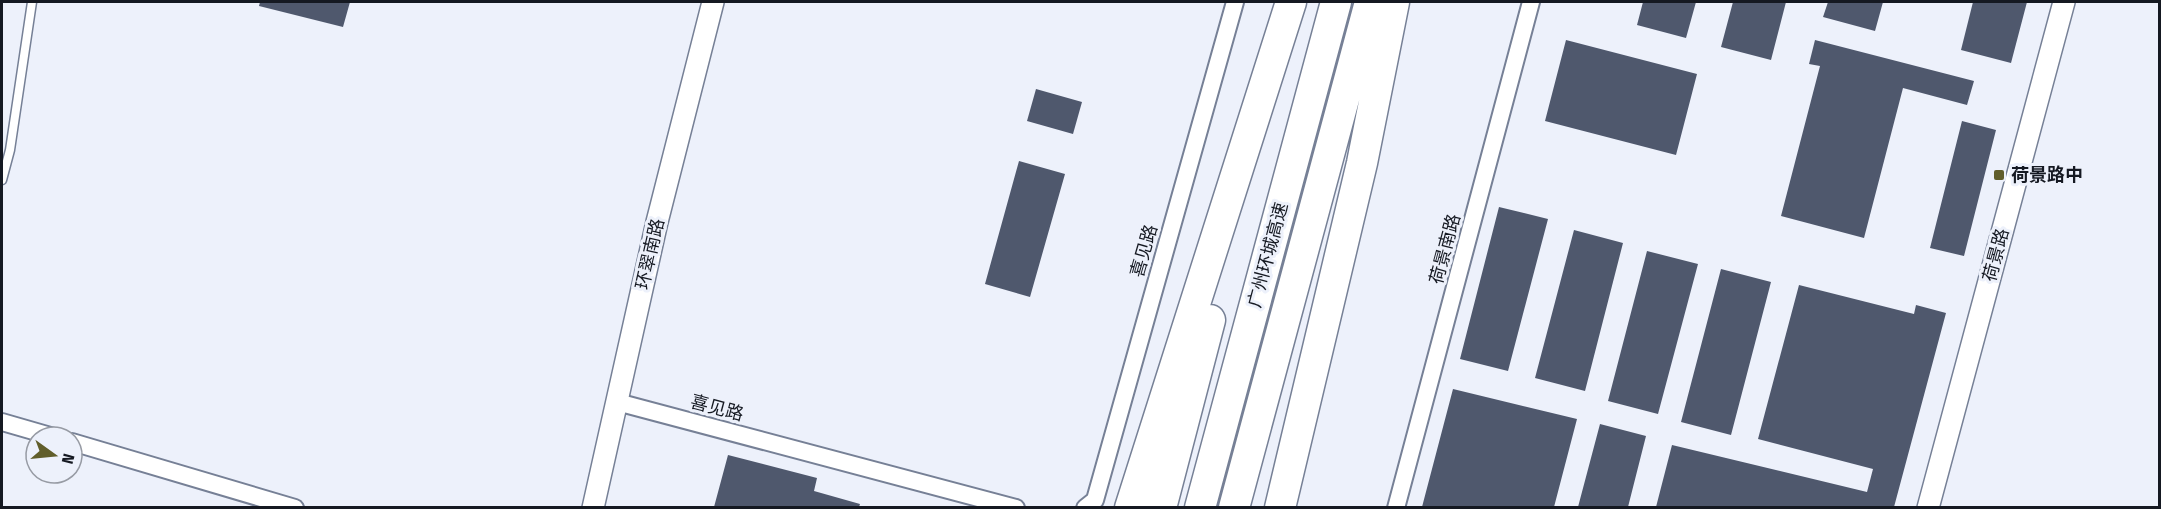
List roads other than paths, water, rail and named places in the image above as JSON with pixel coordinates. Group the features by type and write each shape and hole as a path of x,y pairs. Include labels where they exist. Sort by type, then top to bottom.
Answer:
{"highway":[{"path":"1130,507 1291,2"},
{"path":"1161,507 1296,2"},
{"name":"广州环城高速","path":"1200,507 1336,2"},
{"name":"广州环城高速","path":"1234,507 1370,2"},
{"path":"1282,507 1362,163 1394,2"}],"street":[{"name":"环翠南路","path":"593,507 657,222 713,2"},
{"name":"喜见路","path":"1085,507 1095,500 1235,2"},
{"name":"荷景南路","path":"1396,507 1532,2"},
{"name":"荷景路","path":"1928,507 2064,2"},
{"name":"喜见路","path":"617,402 1016,507"},
{"path":"2,422 24,428"},
{"path":"84,445 295,507"}],"lane":[{"path":"2,180 10,150 32,2"}],"place":[{"name":"荷景路中","path":"1999,175"}]}
